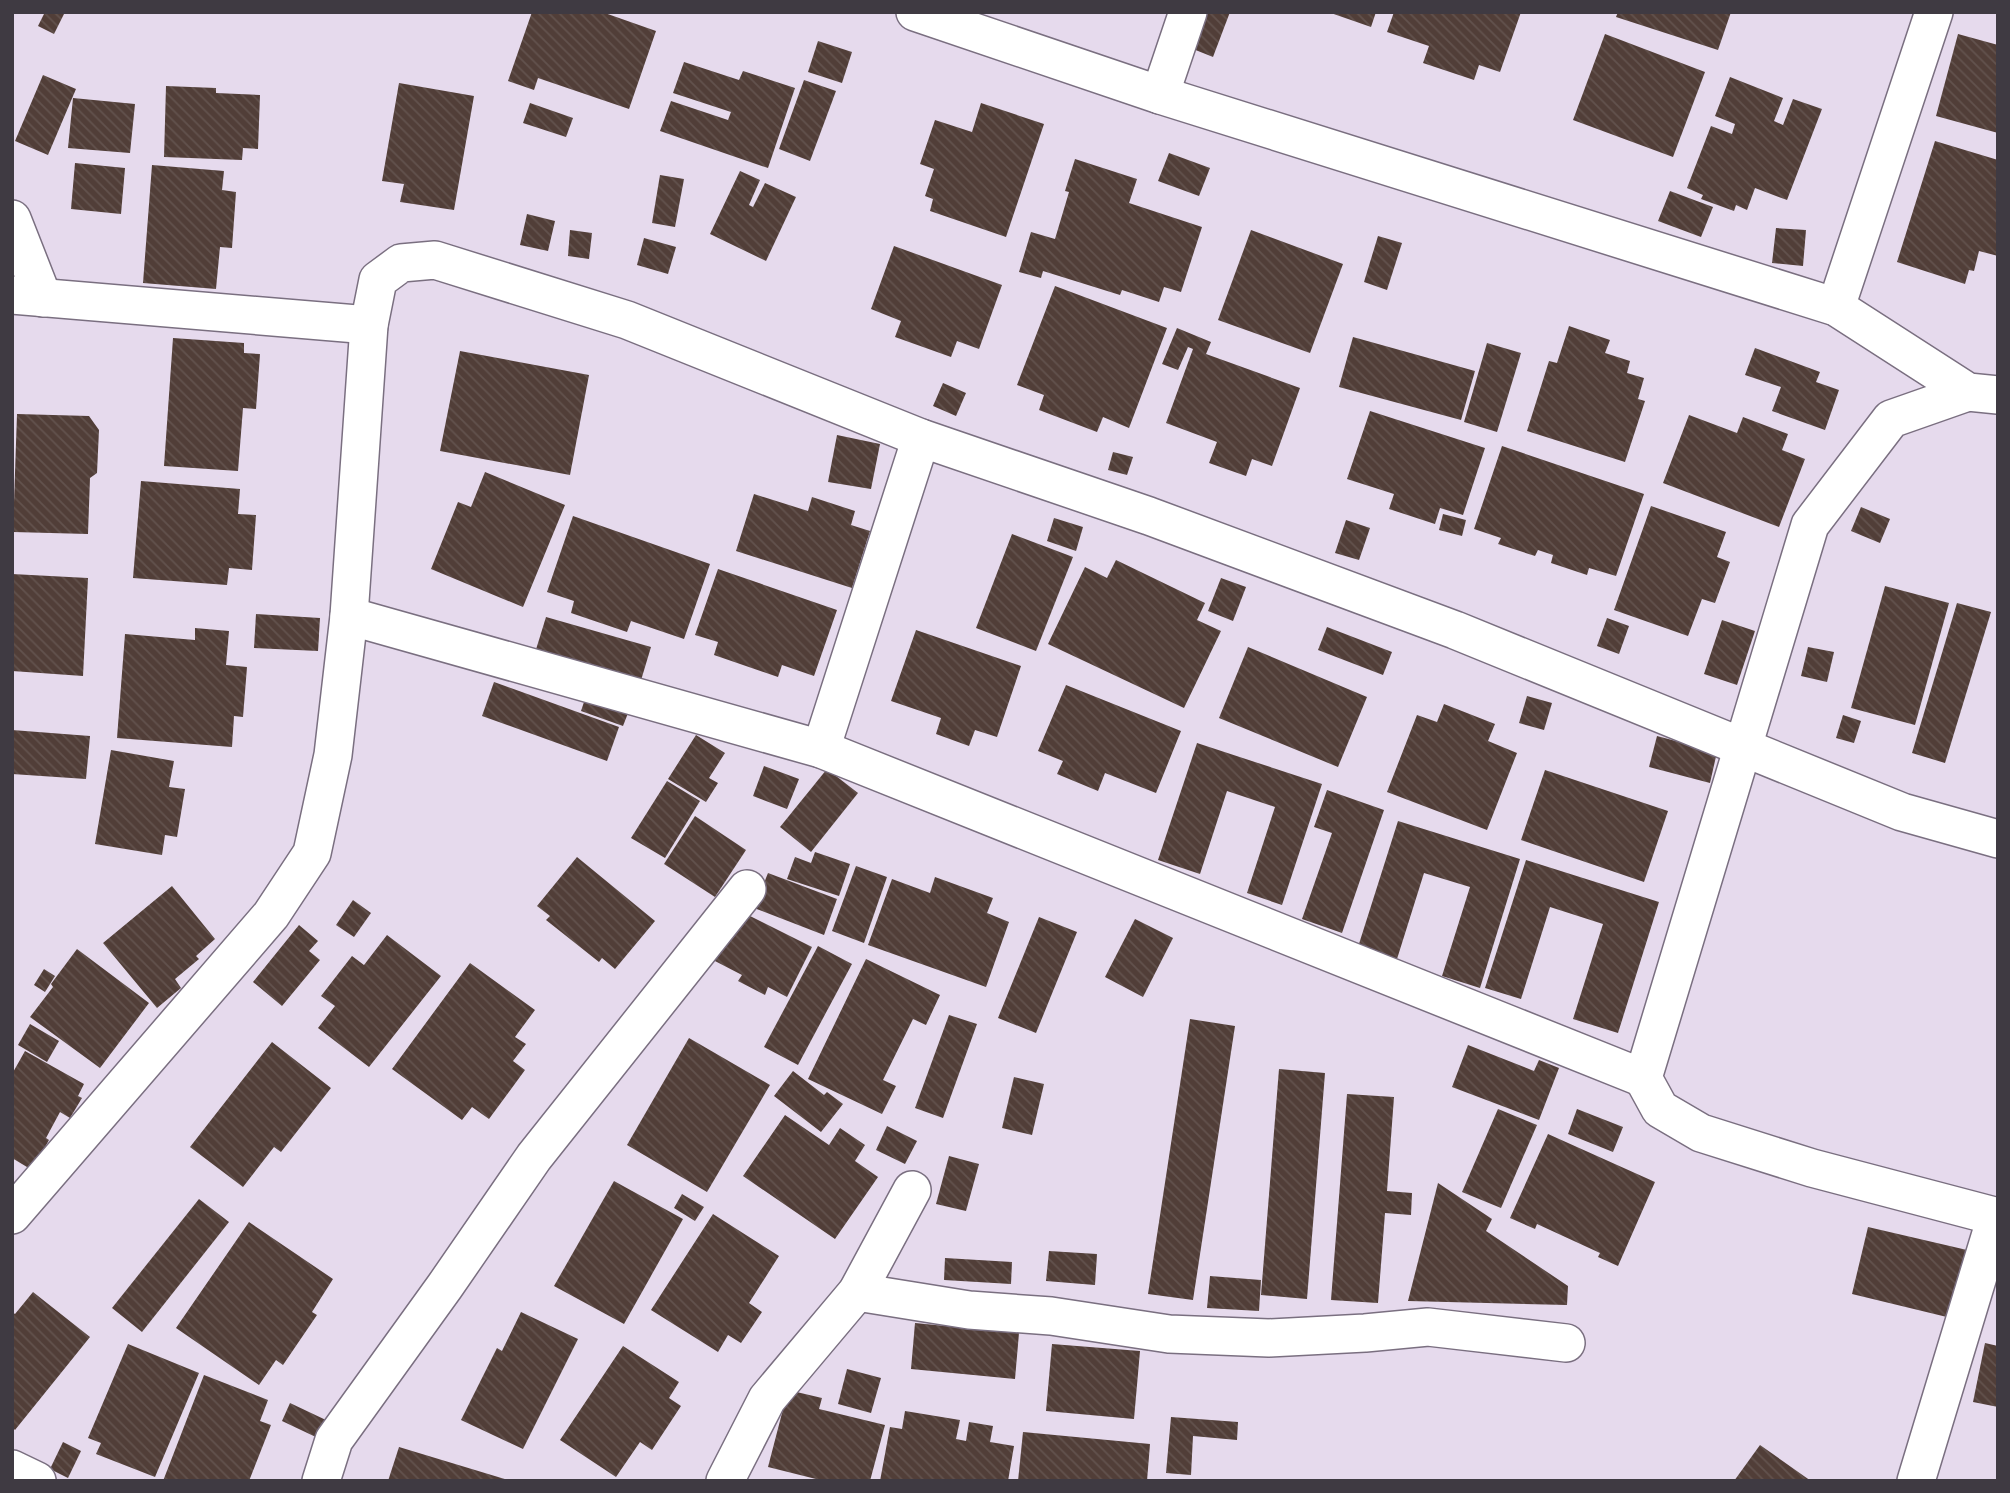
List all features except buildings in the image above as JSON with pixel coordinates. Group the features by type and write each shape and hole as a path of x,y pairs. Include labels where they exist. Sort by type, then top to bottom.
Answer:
{"street":[{"path":"915,12 1160,95 1836,307 1983,393"},
{"path":"1160,95 1188,12"},
{"path":"1836,307 1934,12"},
{"path":"12,219 28,297 369,325"},
{"path":"12,1215 271,915 312,853 333,755 349,615 369,325 378,280 401,263 435,260 627,320 921,438 1162,520 1454,630 1902,812 1998,839"},
{"path":"1643,1077 1811,525 1891,419 1983,393"},
{"path":"821,749 921,438"},
{"path":"349,615 821,749 1643,1077 1660,1109 1701,1133 1812,1168 1997,1217 1916,1481"},
{"path":"321,1481 334,1440 534,1157 747,889"},
{"path":"725,1481 767,1399 857,1292 912,1190"},
{"path":"857,1292 969,1310 1051,1316 1169,1334 1269,1338 1365,1334 1428,1327 1566,1343"},
{"path":"12,1469 37,1481"}]}
